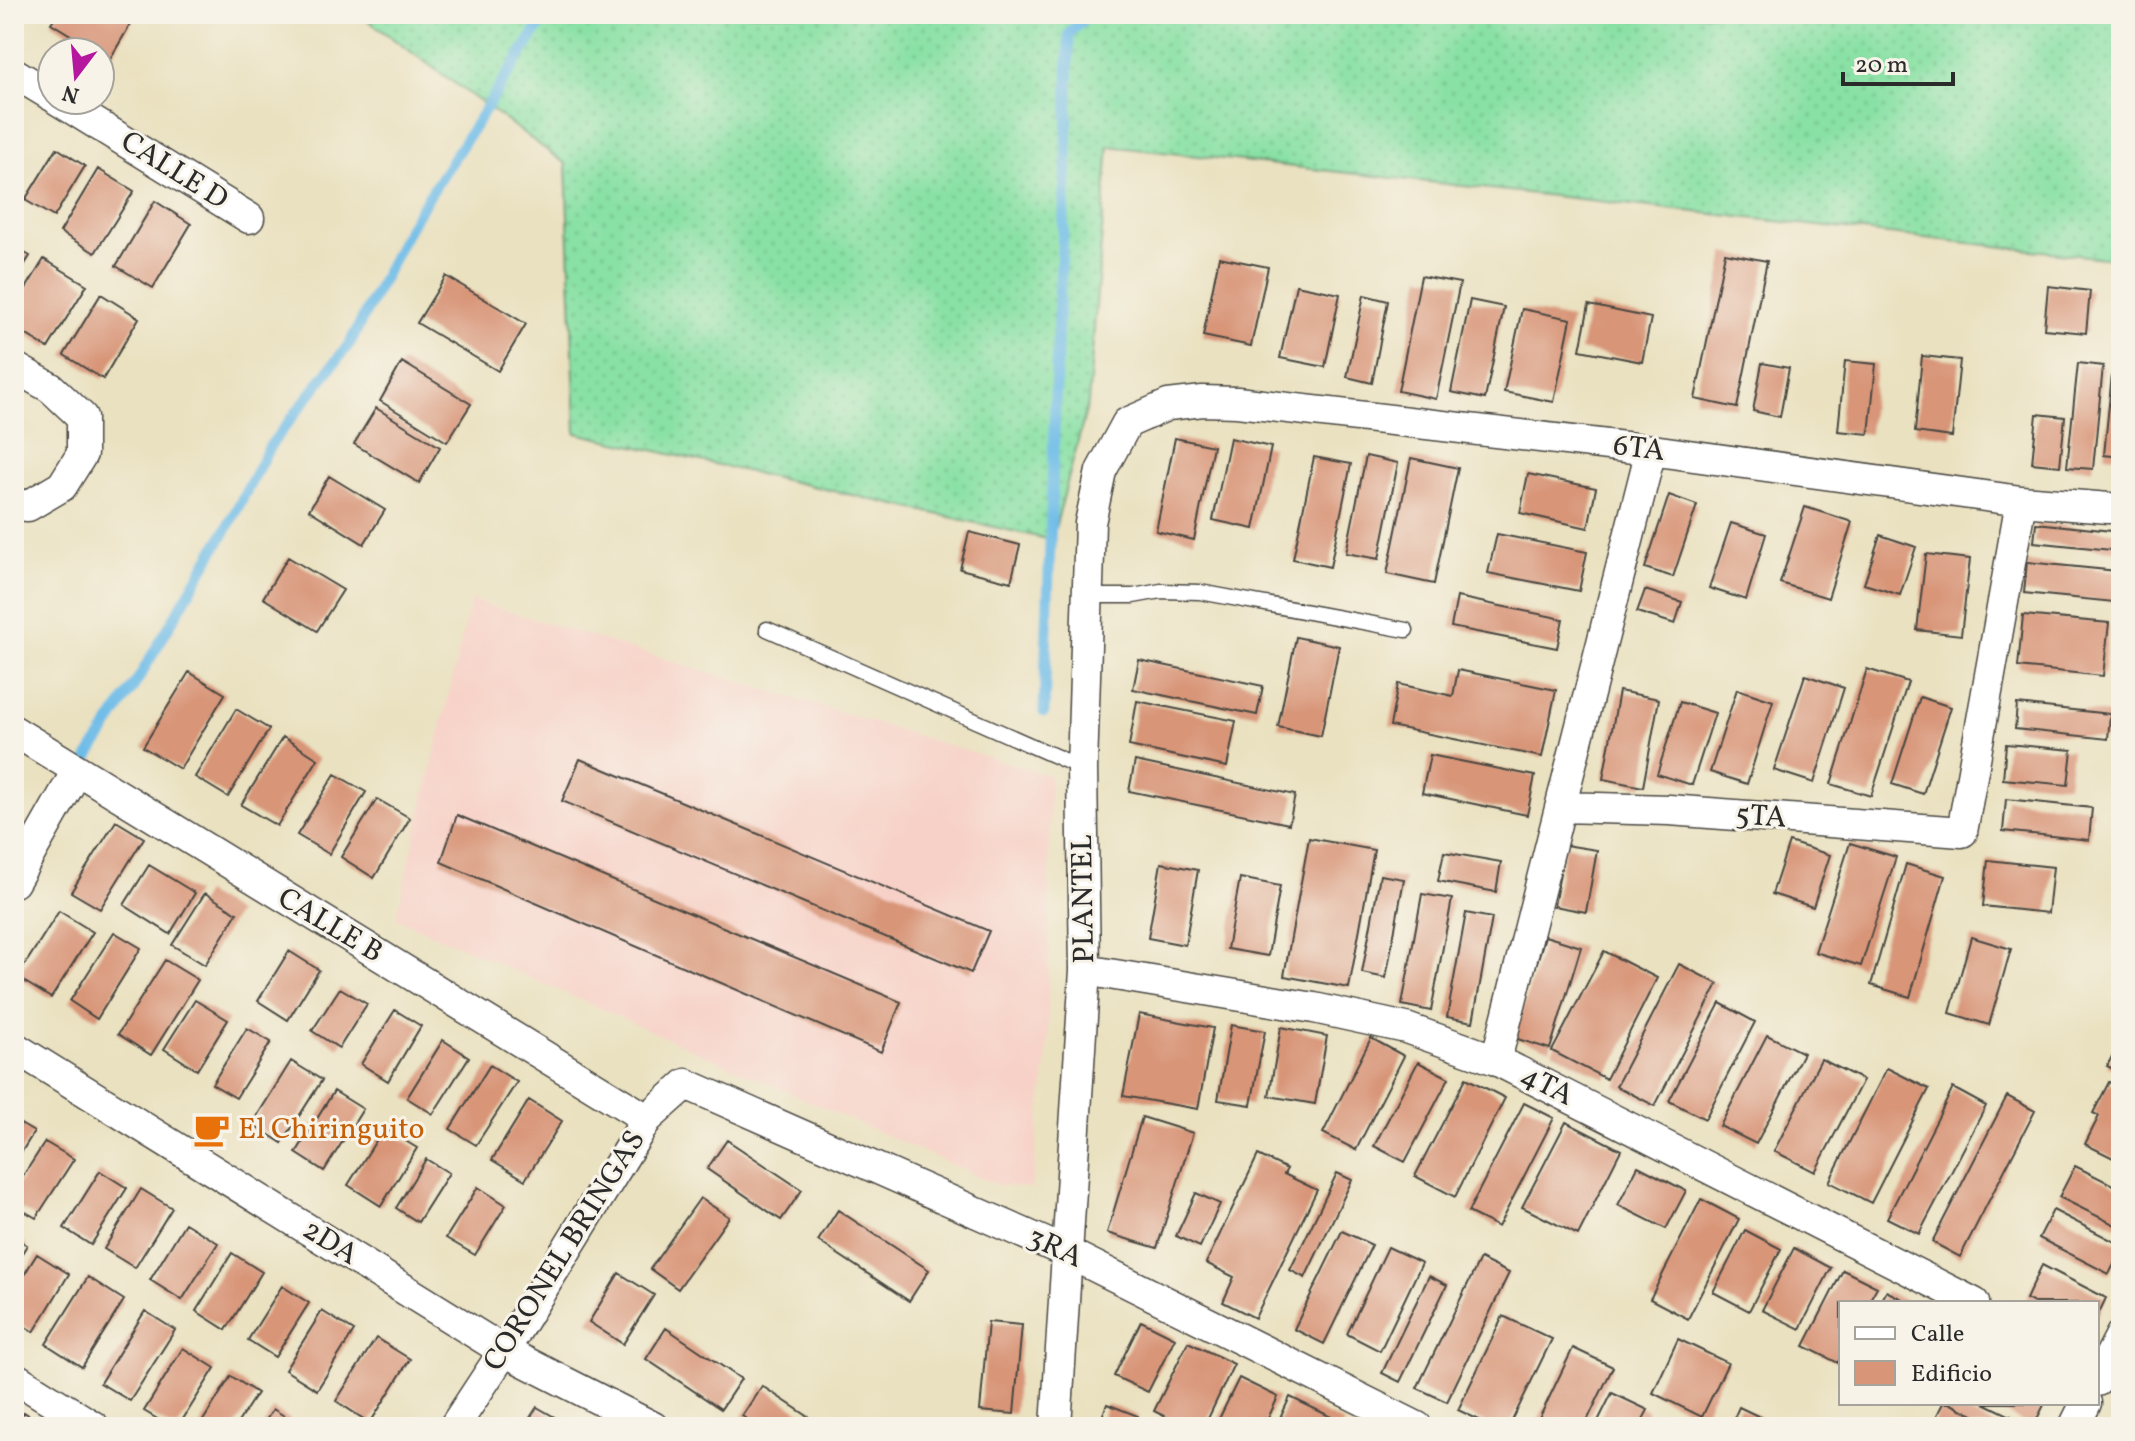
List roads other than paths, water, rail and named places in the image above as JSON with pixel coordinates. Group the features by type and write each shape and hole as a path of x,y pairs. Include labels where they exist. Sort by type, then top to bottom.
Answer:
{"street":[{"path":"14,73 36,86"},
{"name":"CALLE D","path":"84,116 249,218"},
{"path":"14,367 51,388 82,417 82,454 62,486 28,506 14,505"},
{"name":"6TA","path":"1168,405 1203,401 1237,402 1651,450 2021,501 2109,508"},
{"name":"PLANTEL","path":"1056,1427 1085,970 1082,768 1090,523 1101,471 1127,423 1168,405"},
{"path":"1496,1060 1651,450"},
{"name":"5TA","path":"1561,807 1669,810 1962,832 2021,501"},
{"name":"CALLE B","path":"14,731 647,1119"},
{"path":"14,882 77,771"},
{"name":"4TA","path":"1085,970 1314,1008 1406,1028 1496,1060 1970,1301"},
{"name":"2DA","path":"14,1047 504,1351 653,1427"},
{"name":"CORONEL BRINGAS","path":"454,1427 647,1119 686,1084"},
{"name":"3RA","path":"686,1084 1066,1252 1417,1427"},
{"path":"2099,1372 2121,1335"},
{"path":"14,1377 94,1427"},
{"path":"2074,1427 2085,1405"}],"lane":[{"path":"1088,596 1200,592 1406,630"},
{"path":"767,629 1082,768"}],"waterway":[{"path":"88,758 227,528 270,446 350,343 411,224 547,14"},
{"path":"1044,712 1067,161 1069,34 1088,14"}],"place":[{"name":"El Chiringuito","path":"212,1130"}]}
